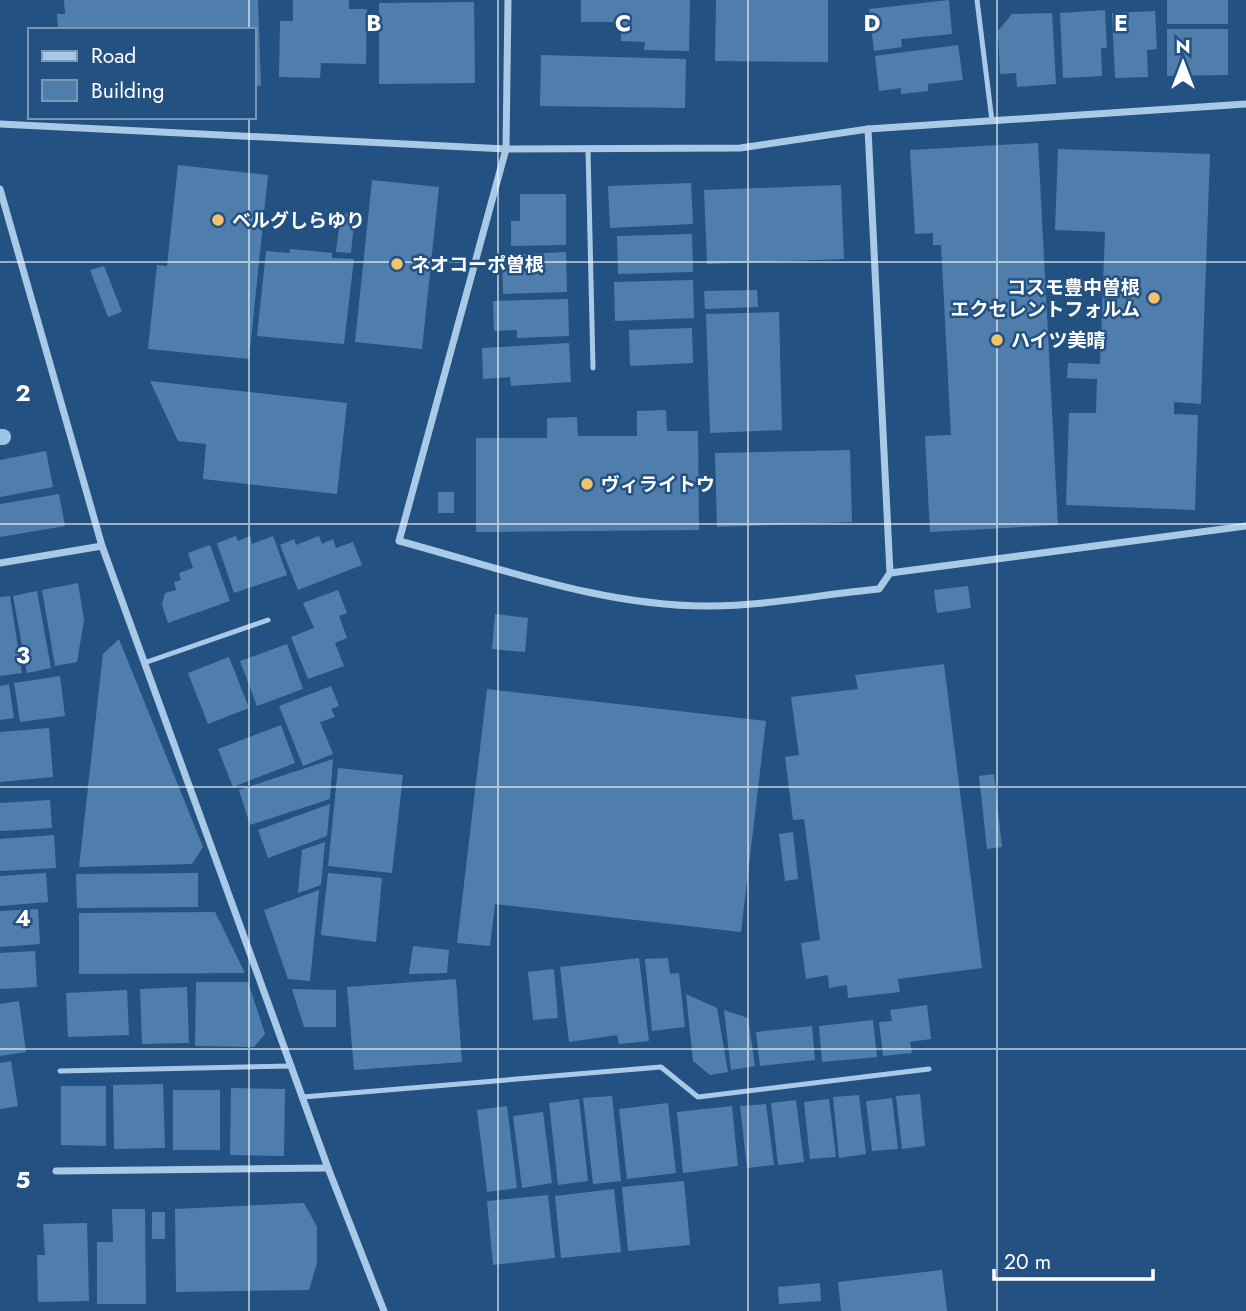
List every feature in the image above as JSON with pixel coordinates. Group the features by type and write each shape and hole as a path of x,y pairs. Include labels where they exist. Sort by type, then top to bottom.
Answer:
{"street":[{"path":"508,0 506,149 399,541 609,597 660,604 711,606 879,589 890,573 868,129"},
{"path":"0,124 506,149 740,148 868,129 1246,104"},
{"path":"0,188 102,546 328,1168 384,1311"},
{"path":"890,573 1246,526"},
{"path":"0,562 102,546"},
{"path":"56,1171 328,1168"}],"lane":[{"path":"977,0 992,121"},
{"path":"588,149 593,368"},
{"path":"144,663 268,621"},
{"path":"60,1071 291,1066"},
{"path":"303,1097 661,1067 698,1097 929,1069"}],"building":[{"path":"64,0 258,0 261,86 256,86 256,28 58,28 57,14 65,14"},
{"path":"293,0 349,0 349,9 367,9 366,64 321,63 320,78 279,77 280,21 293,21"},
{"path":"581,0 690,0 689,51 644,50 645,42 621,41 621,22 581,22"},
{"path":"716,0 828,0 828,62 715,61"},
{"path":"949,0 952,34 901,39 902,47 874,51 869,9"},
{"path":"1167,0 1228,0 1228,24 1167,24"},
{"path":"474,2 475,83 379,84 379,3"},
{"path":"1105,10 1107,48 1101,48 1102,76 1063,78 1060,13"},
{"path":"1155,11 1157,49 1147,50 1148,77 1115,78 1112,13"},
{"path":"1052,13 1056,84 1017,87 1016,73 1000,74 998,31 1012,14"},
{"path":"1167,29 1228,29 1228,75 1167,76"},
{"path":"958,45 963,80 928,84 928,91 901,94 901,88 879,91 875,56"},
{"path":"541,55 686,59 685,108 540,106"},
{"name":"ハイツ美晴","path":"1038,143 1058,525 930,532 925,436 951,435 941,245 933,245 933,233 915,234 910,150"},
{"name":"コスモ豊中曽根 エクセレントフォルム","path":"1058,149 1210,154 1201,404 1174,402 1174,414 1198,415 1195,510 1066,505 1069,413 1096,413 1097,379 1067,378 1068,363 1100,364 1105,232 1055,230"},
{"name":"ベルグしらゆり","path":"178,165 268,175 249,359 148,349 157,265 167,266"},
{"name":"ネオコーポ曽根","path":"372,180 439,187 422,349 355,342"},
{"path":"691,183 693,224 610,228 608,186"},
{"path":"841,185 844,259 707,264 704,190"},
{"path":"520,194 566,194 566,245 511,246 511,221 520,221"},
{"path":"341,213 355,215 351,253 336,252"},
{"path":"692,234 693,272 618,274 617,236"},
{"path":"290,249 332,253 332,258 354,259 344,344 257,336 266,251 290,253"},
{"path":"566,252 567,292 503,294 502,255"},
{"path":"104,266 122,312 108,317 90,270"},
{"path":"693,280 694,318 615,321 614,282"},
{"path":"757,290 758,307 705,309 704,291"},
{"path":"568,299 569,336 517,338 517,330 494,331 493,301"},
{"path":"779,312 782,430 710,433 706,314"},
{"path":"692,328 693,363 630,366 629,330"},
{"path":"569,343 571,382 511,386 510,377 483,379 482,348"},
{"path":"150,381 347,403 337,494 203,479 206,444 178,441"},
{"name":"ヴィライトウ","path":"666,410 667,431 698,431 699,530 476,532 476,438 547,438 547,418 577,417 578,436 637,436 637,411"},
{"path":"850,450 852,522 717,527 715,453"},
{"path":"46,451 53,487 0,497 0,460"},
{"path":"438,492 454,492 454,513 438,513"},
{"path":"59,494 65,526 0,537 0,504"},
{"path":"236,536 238,541 250,536 252,544 273,536 287,575 234,593 217,543"},
{"path":"319,536 322,544 333,539 336,548 353,542 362,565 298,590 280,545 294,539 296,545"},
{"path":"210,545 230,601 168,623 162,605 165,593 176,590 174,582 181,580 179,573 193,568 188,553"},
{"path":"78,583 84,620 77,662 55,666 42,590"},
{"path":"968,586 971,608 937,613 934,590"},
{"path":"338,590 347,613 339,616 347,638 335,643 344,666 308,679 291,637 314,628 303,603"},
{"path":"37,591 51,668 27,673 13,596"},
{"path":"10,596 22,673 0,676 0,597"},
{"path":"495,614 528,618 525,652 492,649"},
{"path":"119,639 203,847 192,864 79,867 103,654"},
{"path":"287,644 303,689 257,706 240,661"},
{"path":"229,657 249,708 208,724 188,673"},
{"path":"944,664 982,968 898,979 900,992 848,998 847,985 829,988 828,975 806,979 801,943 820,940 804,819 793,820 785,757 799,755 791,697 858,689 855,675"},
{"path":"60,676 65,716 20,722 14,683"},
{"path":"9,684 14,718 0,720 0,686"},
{"path":"331,686 339,706 331,709 335,717 320,722 333,754 303,766 279,706"},
{"path":"487,689 766,721 741,932 495,904 490,946 457,943"},
{"path":"281,725 295,763 233,787 218,749"},
{"path":"49,728 53,777 0,782 0,732"},
{"path":"333,759 330,799 250,825 239,790"},
{"path":"338,768 403,775 392,873 328,866"},
{"path":"994,774 1002,847 987,849 979,776"},
{"path":"50,800 52,828 0,831 0,803"},
{"path":"330,804 327,836 268,858 258,830"},
{"path":"793,832 798,879 785,881 779,834"},
{"path":"54,835 56,868 0,871 0,839"},
{"path":"325,842 321,885 298,893 302,850"},
{"path":"46,873 48,902 0,906 0,876"},
{"path":"198,873 198,907 77,908 76,874"},
{"path":"328,873 382,878 376,942 321,935"},
{"path":"319,890 310,981 288,979 264,910"},
{"path":"38,909 40,944 0,947 0,911"},
{"path":"215,912 245,973 79,974 79,913"},
{"path":"413,946 449,950 447,973 409,974"},
{"path":"35,951 37,987 0,989 0,953"},
{"path":"639,958 649,1041 619,1044 617,1035 569,1042 560,967"},
{"path":"668,958 670,974 679,973 685,1027 652,1031 645,959"},
{"path":"554,969 558,1018 533,1020 528,972"},
{"path":"456,979 462,1062 354,1070 347,987"},
{"path":"196,982 248,982 265,1034 254,1047 195,1046"},
{"path":"187,987 189,1043 142,1044 140,989"},
{"path":"292,989 336,990 336,1027 304,1027"},
{"path":"127,990 129,1035 68,1037 66,993"},
{"path":"686,994 717,1008 728,1072 710,1075 693,1061"},
{"path":"19,1001 26,1052 0,1056 0,1004"},
{"path":"927,1005 931,1039 910,1042 912,1053 883,1056 879,1022 892,1021 890,1010"},
{"path":"724,1010 748,1018 755,1066 731,1070"},
{"path":"873,1020 877,1057 822,1062 819,1026"},
{"path":"812,1026 815,1060 760,1066 756,1032"},
{"path":"11,1061 18,1106 0,1109 0,1063"},
{"path":"163,1084 165,1148 114,1149 113,1085"},
{"path":"61,1086 106,1086 106,1146 61,1145"},
{"path":"231,1088 285,1089 284,1156 230,1155"},
{"path":"173,1090 220,1090 220,1150 173,1150"},
{"path":"920,1094 925,1146 902,1149 896,1096"},
{"path":"859,1095 866,1154 839,1158 833,1097"},
{"path":"612,1096 621,1181 593,1184 583,1098"},
{"path":"892,1098 898,1149 872,1151 866,1101"},
{"path":"579,1099 588,1181 558,1185 549,1103"},
{"path":"829,1099 836,1157 810,1159 804,1102"},
{"path":"796,1100 804,1162 778,1165 771,1103"},
{"path":"668,1103 676,1173 627,1179 619,1109"},
{"path":"766,1104 774,1165 747,1168 740,1106"},
{"path":"507,1106 517,1188 487,1192 477,1110"},
{"path":"732,1106 738,1166 683,1173 677,1112"},
{"path":"543,1112 552,1183 522,1188 513,1116"},
{"path":"684,1181 690,1245 628,1251 622,1187"},
{"path":"614,1189 621,1252 561,1258 555,1196"},
{"path":"548,1195 555,1258 493,1265 487,1201"},
{"path":"304,1203 317,1227 317,1263 309,1290 176,1292 175,1209"},
{"path":"112,1209 145,1209 146,1304 97,1304 97,1242 113,1242"},
{"path":"152,1212 165,1212 165,1239 152,1239"},
{"path":"87,1223 89,1301 38,1302 37,1255 45,1255 43,1224"},
{"path":"942,1270 947,1311 841,1311 838,1282"},
{"path":"820,1283 821,1301 779,1304 778,1287"}],"place":[{"name":"ベルグしらゆり","path":"218,220"},
{"name":"ネオコーポ曽根","path":"397,264"},
{"name":"コスモ豊中曽根 エクセレントフォルム","path":"1154,298"},
{"name":"ハイツ美晴","path":"997,340"},
{"name":"ヴィライトウ","path":"587,484"}]}
